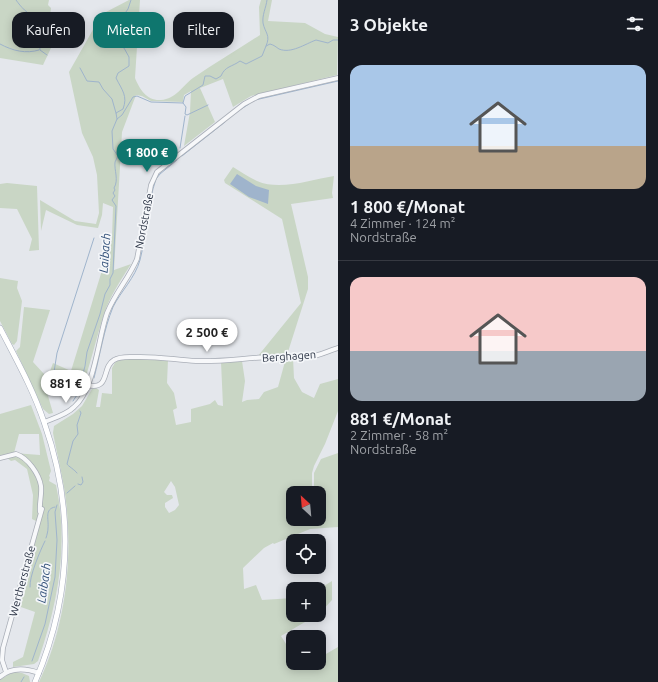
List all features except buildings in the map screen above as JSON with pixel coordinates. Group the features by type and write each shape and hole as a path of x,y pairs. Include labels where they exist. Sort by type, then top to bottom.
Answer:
{"main road":[{"path":"0,328 27,382 44,422 58,473 64,511 65,557 63,588 59,608 47,649 35,682"}],"street":[{"name":"Nordstraße","path":"44,422 74,408 88,385 107,313 118,291 133,269 137,259 151,186 157,172 230,114 252,99 259,96 338,78"},
{"name":"Berghagen","path":"88,385 100,385 105,378 111,363 116,359 147,356 196,361 221,361 270,357 307,357 338,348"},
{"name":"Wertherstraße","path":"0,458 16,454 28,462 40,483 39,511 41,514"},
{"name":"Wertherstraße","path":"6,672 2,660 2,648 42,509"},
{"path":"0,676 6,672 22,669 39,673"}],"green space":[{"path":"0,0 49,0 48,5 51,8 50,12 12,12 12,48 51,48 43,65 0,58"},
{"path":"129,0 140,0 139,12 106,12"},
{"path":"261,0 272,0 268,21 305,23 325,34 338,37 337,75 251,96 233,107 223,79 200,88 215,122 184,146 190,112 191,91 184,95 183,102 151,101 142,96 136,95 122,132 114,270 131,264 106,307 81,391 74,390 56,382 53,387 46,389 53,413 49,414 43,409 16,351 20,347 24,307 50,310 33,362 45,375 49,374 53,363 71,371 112,238 113,207 103,203 102,215 98,228 77,225 46,210 41,231 40,200 75,221 96,224 99,213 97,175 93,157 82,133 69,72 83,48 85,48 85,44 93,30 93,48 137,48 135,78 139,87 148,97 152,99 166,99 175,95 193,78 260,35 259,7"},
{"path":"233,167 257,181 275,185 295,184 334,176 332,193 333,198 291,204 308,277 308,289 287,355 258,356 301,303 282,219 225,183 224,180"},
{"path":"7,183 37,186 39,250 29,251 32,239 17,209 0,208 0,184"},
{"path":"0,278 18,281 17,288 22,301 17,341 14,345 12,344 0,321"},
{"path":"147,358 168,360 167,383 174,393 177,408 173,410 176,425 191,422 191,409 210,404 215,400 218,405 223,406 221,362 242,361 245,381 242,402 259,399 264,392 278,387 286,358 293,358 294,378 302,392 314,398 320,384 338,379 338,411 325,444 314,466 312,473 312,486 286,486 286,526 326,526 326,486 314,486 314,473 321,459 338,453 338,527 310,529 298,534 286,534 286,539 274,544 273,543 264,548 243,568 244,589 256,585 262,600 286,598 286,622 305,622 291,630 286,630 286,633 281,636 286,644 286,670 326,670 326,654 338,647 338,682 39,682 55,641 67,577 68,533 66,501 53,433 54,426 73,414 82,406 92,389 96,388 99,390 96,407 100,407 102,393 112,394 112,368 116,361 123,359","holes":["171,481 175,487 179,505 175,510 169,513 165,507 165,503 173,498 172,495 167,495 164,492"]},
{"path":"31,405 42,434 51,471 49,481 56,485 60,507 61,552 59,574 56,596 45,639 38,661 34,664 13,667 13,662 23,657 35,612 18,606 40,523 32,519 33,495 27,469 15,460 11,461 6,457 0,457 0,414","holes":["19,434 39,434 40,455 14,453"]},
{"path":"332,581 332,600 326,606 326,585"},
{"path":"15,672 29,676 30,682 0,682 0,680 9,674"}],"water":[{"path":"237,174 256,186 269,190 268,204 249,197 230,184"}],"waterway":[{"name":"Laibach","path":"16,0 22,8 30,14 45,20 44,33 39,35 40,50 47,55"},
{"name":"Laibach","path":"117,119 116,113 123,109 125,97 116,78 118,73 129,66 129,57 124,48 121,46 118,31 121,19 128,9 131,0"},
{"name":"Laibach","path":"266,46 268,37 263,20 267,0"},
{"name":"Laibach","path":"79,389 87,352 113,273 116,206 112,200 115,196 113,193 116,182 115,162 118,156 113,149 112,131 117,119 122,115 133,97 137,96 151,102 183,103 185,96 203,85 205,76 210,76 216,79 221,76 227,68 240,61 246,64 262,56 266,46 270,44 279,49 288,50 298,48 316,40 328,43 333,40 338,40"},
{"path":"0,44 20,51 29,52 39,50"},
{"name":"Laibach","path":"80,68 87,81 99,82 112,99 116,113"},
{"path":"255,100 338,81"},
{"name":"Laibach","path":"183,103 186,107 185,114 187,115 208,105"},
{"path":"238,111 249,104"},
{"path":"180,148 185,116"},
{"path":"182,156 225,122"},
{"path":"94,378 113,307 138,267 156,179 177,160"},
{"path":"54,372 57,353 94,238"},
{"name":"Laibach","path":"73,401 77,395"},
{"name":"Laibach","path":"77,473 67,464 73,441 78,434 77,425 81,413 80,411"},
{"name":"Laibach","path":"78,484 81,485 83,482 82,477"},
{"name":"Laibach","path":"67,493 75,486"},
{"name":"Laibach","path":"32,661 45,624 55,577 57,540 55,512 57,505"},
{"path":"46,538 48,529 48,512 55,507"},
{"path":"30,587 33,571 45,541"},
{"name":"Laibach","path":"21,682 24,677"}]}
